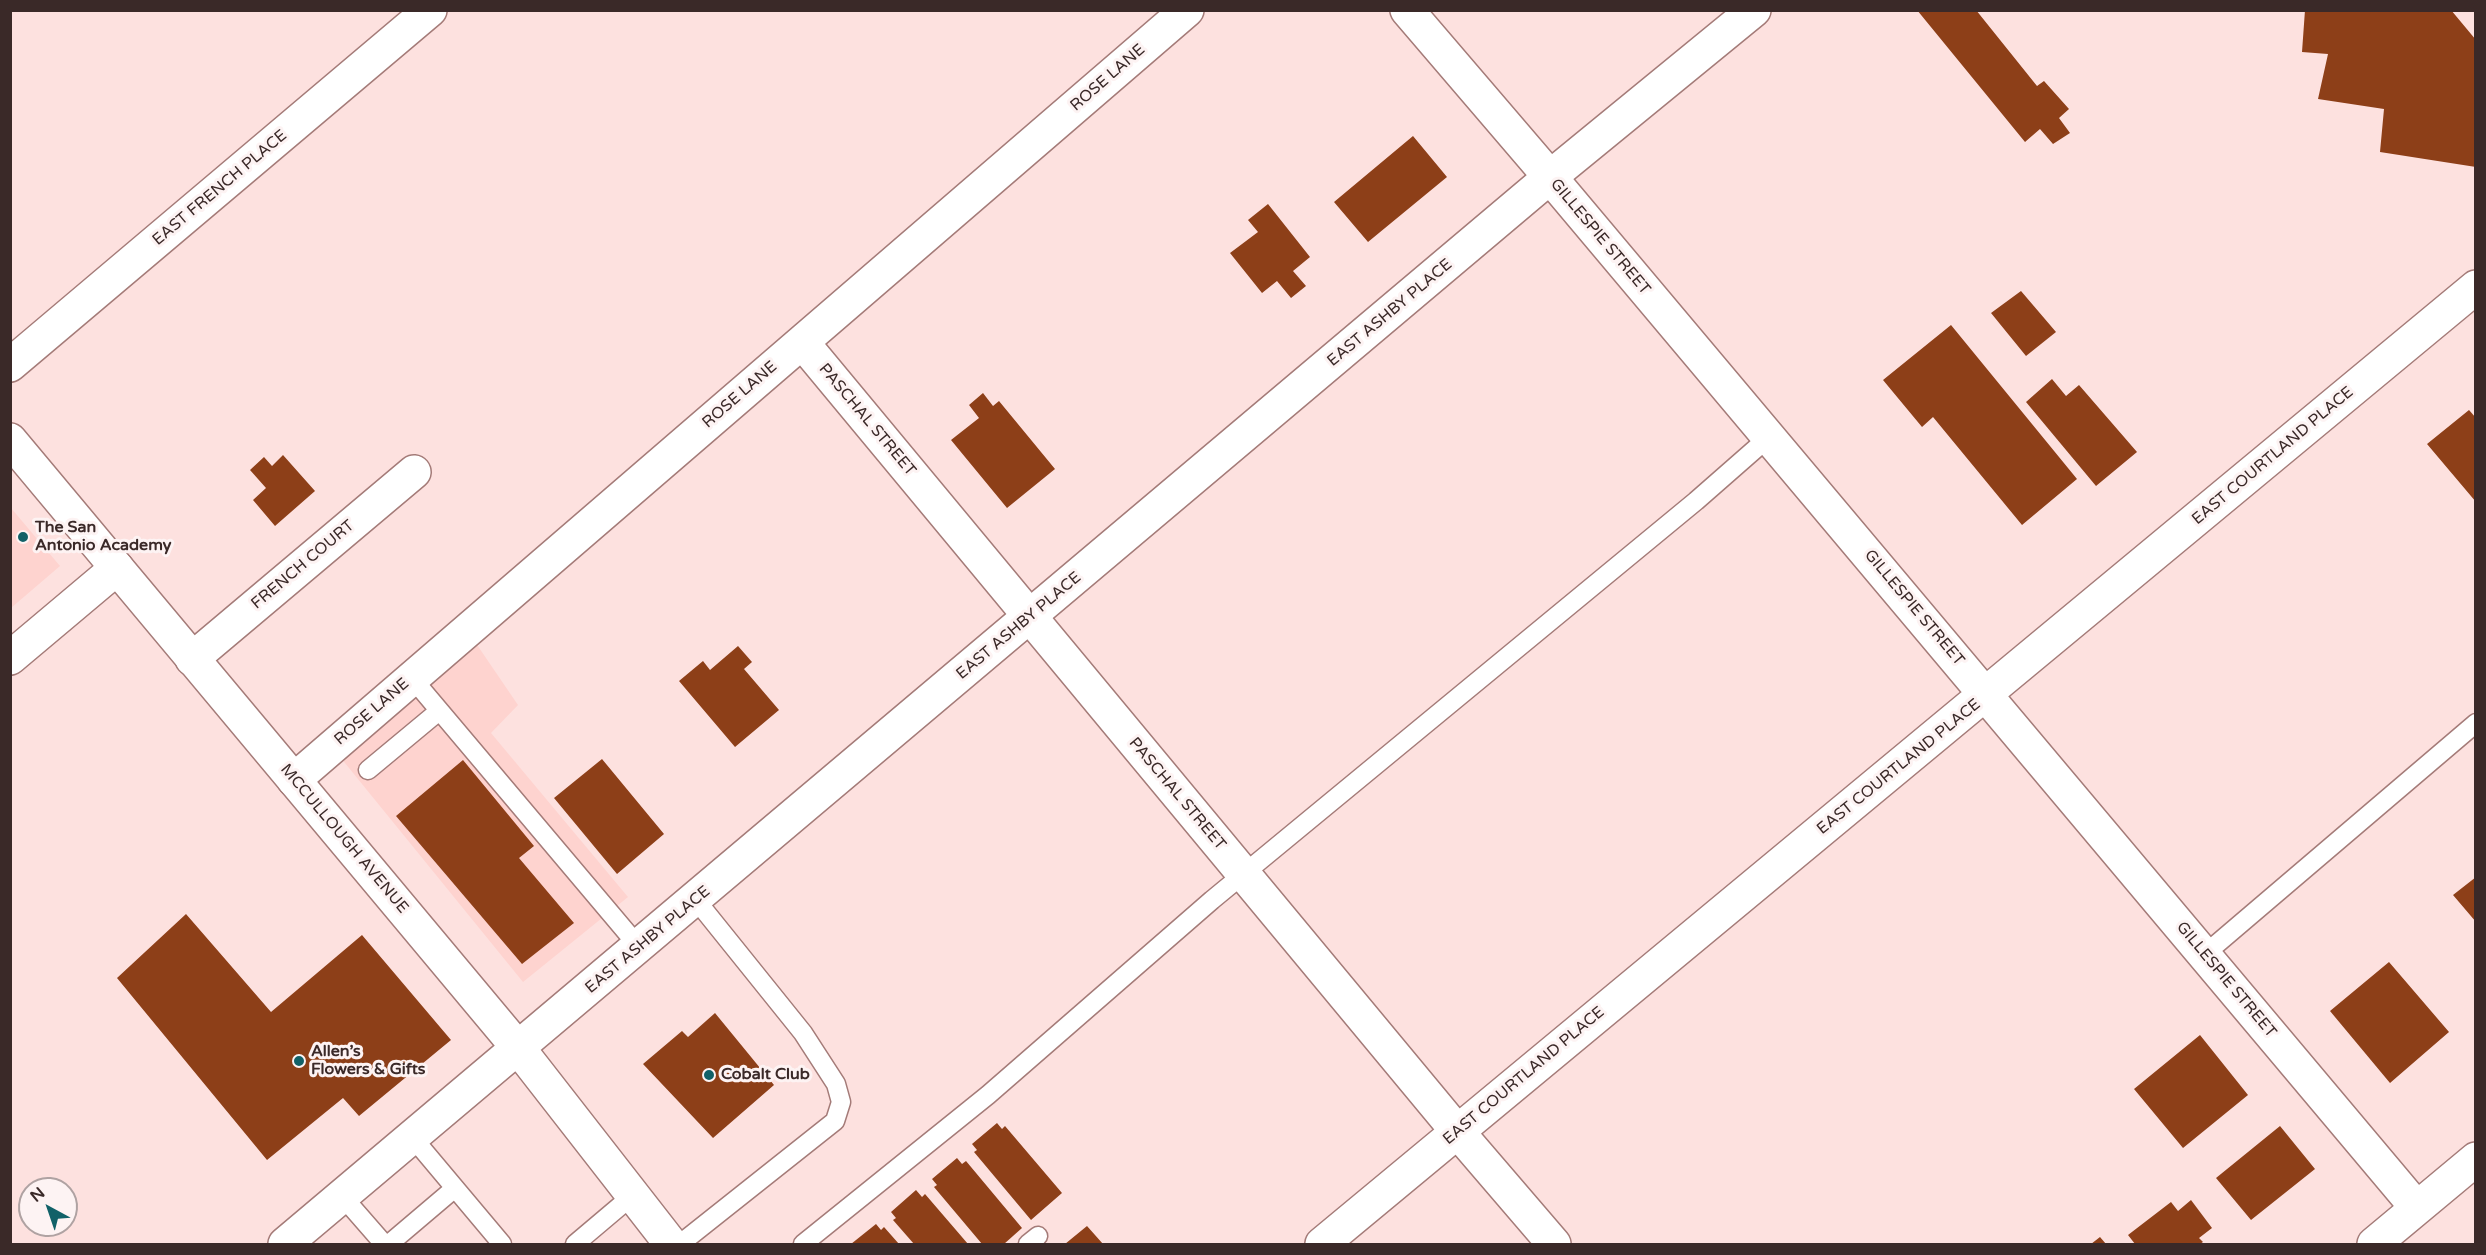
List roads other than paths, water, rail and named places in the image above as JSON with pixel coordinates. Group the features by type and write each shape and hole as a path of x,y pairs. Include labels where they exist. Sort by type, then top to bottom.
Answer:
{"street":[{"name":"EAST FRENCH PLACE","path":"10,365 430,10"},
{"name":"ROSE LANE","path":"294,780 1187,10"},
{"name":"GILLESPIE STREET","path":"1407,10 1987,695 2417,1208"},
{"name":"EAST ASHBY PLACE","path":"285,1245 1550,177 1754,10"},
{"name":"EAST COURTLAND PLACE","path":"1322,1245 1457,1131 1987,695 2475,287"},
{"name":"PASCHAL STREET","path":"802,342 1554,1245"},
{"name":"MCCULLOUGH AVENUE","path":"10,440 519,1049 670,1245"},
{"name":"FRENCH COURT","path":"192,658 414,472"},
{"path":"10,658 117,568"},
{"path":"2374,1245 2475,1159"}],"lane":[{"path":"803,1245 1032,1059 1143,959 1696,501 1769,437"},
{"path":"412,678 639,946"},
{"path":"368,770 439,711"},
{"path":"2205,954 2475,723"},
{"path":"680,1245 835,1120 841,1102 836,1083 803,1033 696,900"},
{"path":"413,1138 502,1245"},
{"path":"343,1197 387,1245 455,1188"},
{"path":"575,1245 633,1195"}],"place":[{"name":"The San Antonio Academy","path":"23,537"},
{"name":"Allen’s Flowers & Gifts","path":"299,1061"},
{"name":"Cobalt Club","path":"709,1075"}]}
